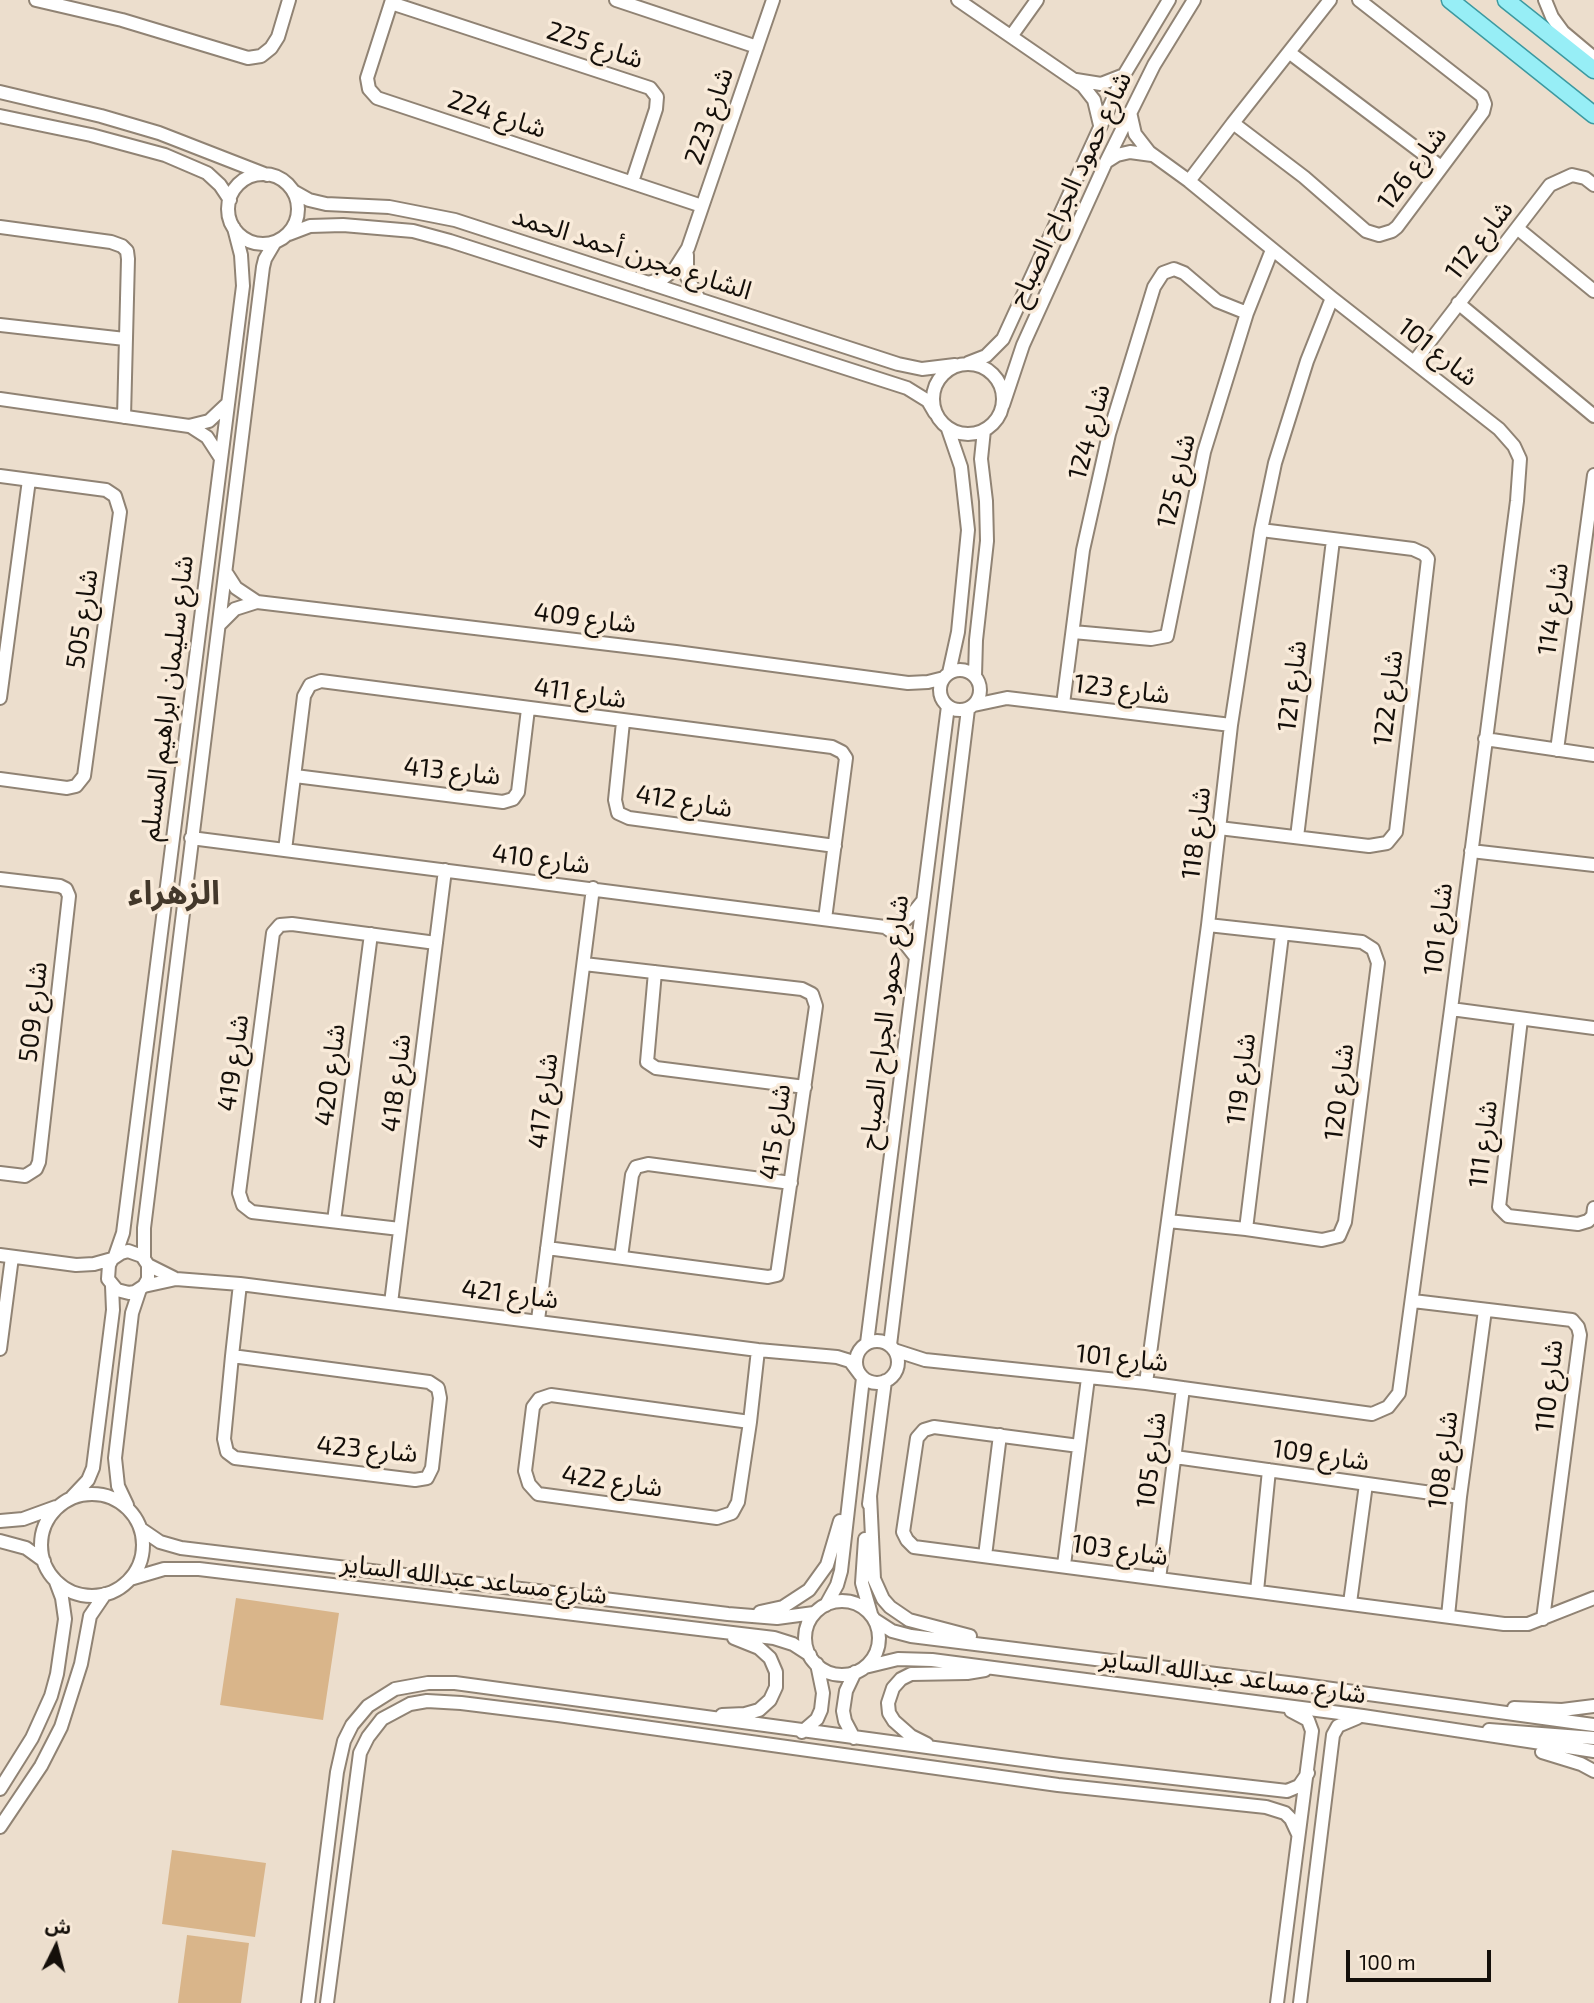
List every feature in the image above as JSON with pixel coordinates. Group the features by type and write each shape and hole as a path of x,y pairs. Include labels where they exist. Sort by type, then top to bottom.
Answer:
{"main road":[{"path":"1450,0 1594,115"},
{"path":"1506,0 1594,70"}],"street":[{"path":"36,0 121,20 248,58 261,56 271,48 278,37 289,0"},
{"path":"616,0 757,47"},
{"name":"شارع 223","path":"648,283 669,275 688,248 773,0"},
{"path":"958,0 1076,80 1094,100 1100,126"},
{"path":"1012,35 1037,0"},
{"name":"شارع حمود الجراح الصباح","path":"962,364 986,356 1003,339 1124,75 1169,0"},
{"name":"شارع حمود الجراح الصباح","path":"1003,405 1023,345 1106,162 1154,65 1194,0"},
{"path":"1189,181 1330,0"},
{"name":"شارع 126","path":"1233,123 1373,233 1386,234 1397,227 1483,112 1484,100 1359,0"},
{"path":"1545,0 1557,25 1594,58"},
{"name":"شارع 225","path":"391,1 650,88 657,97 656,109 632,182"},
{"name":"شارع 224","path":"391,1 367,78 373,94 383,100 702,205"},
{"path":"1290,52 1441,167"},
{"path":"1076,80 1101,84 1124,75"},
{"path":"0,92 149,130 277,177 293,191 298,213 289,234 275,242 264,244 242,237 234,228 230,219 230,200 240,184 257,175 267,175"},
{"name":"شارع 101","path":"892,1347 925,1360 1146,1382 1372,1414 1388,1407 1399,1393 1517,501 1520,459 1514,446 1499,429 1189,181 1155,157 1135,134 1130,112"},
{"path":"0,116 92,135 165,155 207,173 220,185 230,200"},
{"path":"1106,162 1117,155 1130,152 1143,152 1155,157"},
{"name":"شارع 112","path":"1413,362 1550,185 1572,175 1586,178 1594,185"},
{"name":"الشارع مجرن أحمد الحمد","path":"293,191 309,200 326,204 389,207 455,219 898,364 922,369 962,364"},
{"name":"الشارع مجرن أحمد الحمد","path":"289,234 310,226 343,225 414,232 450,241 907,388 928,401 935,413"},
{"path":"0,227 111,242 127,251 124,417"},
{"name":"شارع سليمان ابراهيم المسلم","path":"114,1257 123,1234 243,286 241,255 234,228"},
{"path":"1517,228 1594,292"},
{"name":"شارع سليمان ابراهيم المسلم","path":"146,1262 143,1236 263,267 275,242"},
{"name":"شارع 223","path":"688,248 687,277 699,299"},
{"name":"شارع 125","path":"1073,632 1151,639 1167,636 1204,452 1247,313 1272,250"},
{"name":"شارع 124","path":"1062,704 1083,551 1109,433 1154,287 1163,273 1174,270 1184,273 1217,301 1247,313"},
{"name":"شارع 118","path":"1146,1382 1208,925 1231,725 1261,530 1279,450 1307,361 1332,298"},
{"path":"1458,303 1594,416"},
{"path":"0,325 125,339"},
{"path":"948,429 966,434 984,430 993,424 1003,405 1003,393 999,381 991,372 980,366 962,364 945,371 937,380 933,391 935,413 948,429 961,467 967,522 956,647 940,692 946,704 957,710 971,707 980,694 976,679 976,639 987,528 981,459 984,430"},
{"path":"0,399 190,426 209,421 227,404"},
{"path":"190,426 207,437 221,458"},
{"name":"شارع 114","path":"1557,750 1594,475"},
{"name":"شارع 505","path":"0,476 106,490 115,496 120,512 84,776 76,786 68,788 0,779"},
{"path":"0,698 29,480"},
{"name":"شارع 122","path":"1219,828 1369,846 1387,843 1396,832 1428,559 1413,549 1261,530"},
{"name":"شارع 121","path":"1297,837 1333,540"},
{"path":"226,574 236,588 257,602"},
{"path":"962,594 970,592 982,596"},
{"path":"220,624 235,609 257,602"},
{"name":"شارع 409","path":"257,602 676,652 908,683 928,682 947,676"},
{"path":"947,676 958,670 967,671 976,679"},
{"name":"شارع 123","path":"976,679 1007,698"},
{"name":"شارع 411","path":"285,850 304,696 310,684 321,681 832,747 842,752 846,758 825,919"},
{"name":"شارع 409","path":"908,683 928,691 946,704"},
{"name":"شارع 123","path":"971,707 1007,698 1231,725"},
{"name":"شارع حمود الجراح الصباح","path":"864,1346 878,1257 946,704"},
{"name":"شارع حمود الجراح الصباح","path":"892,1347 899,1261 971,707"},
{"name":"شارع 413","path":"295,776 503,802 513,799 517,792 528,709"},
{"name":"شارع 412","path":"623,722 615,800 618,813 629,818 835,846"},
{"path":"1485,739 1594,755"},
{"name":"شارع 410","path":"191,838 885,927"},
{"path":"1471,850 1594,865"},
{"name":"شارع 418","path":"391,1303 445,870"},
{"name":"شارع 509","path":"0,879 60,886 66,889 69,899 39,1162 33,1172 25,1176 0,1173"},
{"name":"شارع 417","path":"538,1320 593,888"},
{"path":"885,927 904,921 922,902"},
{"name":"شارع 419","path":"400,1229 252,1212 243,1205 239,1193 240,1180 273,933 280,925 292,924 436,943"},
{"name":"شارع 120","path":"1168,1221 1322,1240 1339,1236 1345,1222 1378,963 1373,949 1362,942 1208,925"},
{"path":"885,927 901,938 915,956"},
{"name":"شارع 420","path":"334,1221 371,934"},
{"name":"شارع 119","path":"1246,1229 1282,935"},
{"name":"شارع 415","path":"547,1248 768,1277 777,1275 816,1006 812,994 802,989 584,964"},
{"path":"655,972 647,1062 656,1068 805,1087"},
{"path":"1451,1009 1594,1028"},
{"name":"شارع 111","path":"1521,1019 1499,1207 1508,1216 1578,1224 1588,1222 1593,1216 1594,1208"},
{"path":"907,1024 918,1030 929,1027"},
{"path":"147,1034 168,1036"},
{"path":"145,1050 156,1048 166,1053"},
{"path":"621,1257 632,1175 636,1167 648,1164 791,1183"},
{"path":"0,1349 6,1256 76,1265 94,1264 128,1251 146,1262 148,1279 132,1313 115,1472 118,1486 141,1528 143,1546 140,1563 131,1578 119,1588 105,1594 78,1593 65,1588 54,1579"},
{"path":"0,1789 22,1758 32,1738 51,1696 57,1674 65,1619 62,1598 44,1561 41,1545 43,1529 51,1515 80,1490 93,1468 113,1310 108,1265 114,1257"},
{"path":"878,1257 899,1261"},
{"name":"شارع 421","path":"146,1262 176,1279"},
{"path":"76,1265 110,1283 117,1290 129,1293 142,1287"},
{"name":"شارع 421","path":"142,1287 176,1279 240,1284 758,1350 837,1357 864,1346"},
{"name":"شارع 423","path":"232,1356 429,1382 438,1388 440,1398 432,1468 427,1478 415,1480 234,1458 227,1452 224,1438 232,1356 240,1284"},
{"name":"شارع 110","path":"1413,1301 1572,1320 1578,1327 1580,1335 1543,1619"},
{"name":"شارع 108","path":"1448,1616 1460,1497 1485,1310"},
{"path":"826,1605 839,1578 848,1508 861,1375 856,1365 864,1346 878,1341 892,1347 897,1357 896,1372 885,1381 874,1383 861,1375 850,1361 837,1357"},
{"name":"شارع 422","path":"750,1422 551,1395 539,1399 533,1407 526,1471 529,1484 538,1494 717,1518 732,1513 738,1502 750,1422 758,1350"},
{"name":"شارع 101","path":"896,1372 925,1360"},
{"path":"1064,1565 1087,1378"},
{"path":"854,1738 843,1711 846,1691 860,1669 872,1659 879,1640 862,1583 868,1511 885,1381"},
{"name":"شارع 105","path":"1159,1579 1182,1388"},
{"path":"101,1405 103,1410 110,1414 121,1407"},
{"name":"شارع 103","path":"1079,1447 934,1427 924,1430 917,1438 903,1532 907,1540 914,1546 985,1556 1504,1624 1528,1624 1594,1598"},
{"path":"985,1556 1000,1435"},
{"name":"شارع 109","path":"1175,1457 1460,1497"},
{"path":"1256,1591 1269,1470"},
{"path":"1350,1604 1366,1484"},
{"path":"0,1521 37,1516 86,1494 103,1495 118,1501 131,1512"},
{"path":"728,1614 773,1610 792,1602 809,1590 827,1565 849,1494"},
{"path":"870,1495 874,1579 890,1607 921,1625 1018,1649"},
{"path":"848,1508 852,1512 868,1511"},
{"name":"شارع مساعد عبدالله الساير","path":"141,1528 160,1542 181,1548 728,1614 777,1618 814,1614"},
{"path":"0,1541 26,1548 44,1561"},
{"name":"شارع مساعد عبدالله الساير","path":"131,1578 164,1569 199,1569 784,1640 813,1659"},
{"path":"0,1827 41,1766 61,1727 81,1664 90,1616 105,1594"},
{"path":"802,1732 817,1719 823,1693 806,1633 814,1614 826,1605 838,1601 862,1606 873,1617"},
{"name":"شارع مساعد عبدالله الساير","path":"873,1617 892,1631 912,1636 1594,1725"},
{"path":"701,1718 752,1713 765,1706 776,1687 774,1665 765,1653 724,1633"},
{"name":"شارع مساعد عبدالله الساير","path":"860,1669 886,1660 909,1658 1274,1704 1594,1752"},
{"path":"813,1659 835,1674 860,1669"},
{"path":"951,1751 930,1746 911,1736 894,1721 888,1703 893,1688 901,1679 911,1674 967,1673 994,1668"},
{"path":"308,2003 340,1757 348,1733 368,1706 395,1689 428,1683 455,1683 802,1732 1287,1791 1299,1786 1308,1773"},
{"path":"327,2003 359,1761 368,1737 382,1719 410,1704 427,1701 486,1706 1058,1785 1266,1807 1285,1812 1292,1819 1298,1834"},
{"path":"1274,1704 1300,1714 1308,1720 1312,1731 1277,2003"},
{"path":"1468,1708 1562,1710 1594,1706"},
{"path":"639,1727 634,1724 632,1718 641,1710"},
{"path":"1300,2003 1333,1735 1338,1726 1363,1717"},
{"path":"1460,1731 1509,1731 1594,1738"},
{"path":"1516,1741 1594,1771"},
{"path":"1311,1753 1321,1752 1330,1756"},
{"path":"340,1757 347,1765 354,1765 359,1761"},
{"path":"1058,1785 1066,1776 1060,1765"},
{"path":"323,1884 334,1882 341,1888"}],"shaded area":[{"path":"236,1598 339,1613 323,1720 220,1705"},
{"path":"172,1850 266,1863 255,1937 162,1924"},
{"path":"187,1935 249,1943 241,2003 178,2003"}],"district":[{"name":"الزهراء","path":"174,893"}]}
